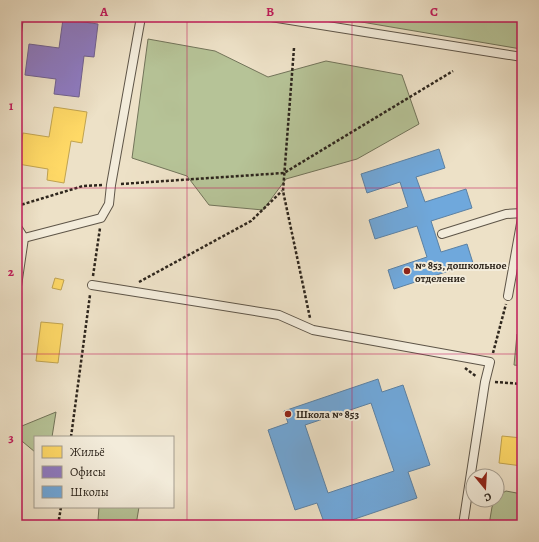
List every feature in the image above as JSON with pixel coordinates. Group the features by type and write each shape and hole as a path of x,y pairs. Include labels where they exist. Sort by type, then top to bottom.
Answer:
{"lane":[{"path":"17,32 19,17"},
{"path":"24,238 101,218 109,204 141,17"},
{"path":"271,17 522,57"},
{"path":"442,234 506,214 522,213"},
{"path":"508,296 522,218"},
{"path":"17,227 24,238 17,286"},
{"path":"92,285 279,315 312,330 490,362 485,382 463,525"}],"path":[{"path":"294,48 283,191 312,330"},
{"path":"17,206 83,186 284,173 453,71"},
{"path":"123,290 251,220 283,191"},
{"path":"71,436 101,218"},
{"path":"490,362 508,296"},
{"path":"58,525 61,508"}],"green space":[{"path":"332,17 522,17 522,49 521,49"},
{"path":"148,39 215,51 268,77 326,61 402,75 419,124 357,159 286,179 263,210 209,205 187,176 132,158"},
{"path":"517,334 522,335 522,366 514,365"},
{"path":"56,412 52,436 34,436 34,451 17,437 17,428"},
{"path":"505,492 522,494 522,525 489,525 492,508 505,508"},
{"path":"99,508 139,508 136,525 98,520"}],"building: Жильё":[{"path":"54,107 87,112 82,143 71,141 64,183 47,180 48,169 18,164 23,133 49,137"},
{"path":"55,278 64,280 61,290 52,288"},
{"path":"41,322 63,324 58,363 36,361"},
{"path":"502,436 522,438 522,466 499,463"}],"building: Офисы":[{"path":"63,19 98,24 94,57 84,56 79,97 54,94 56,79 25,75 29,44 59,48"}],"building: Школы":[{"path":"439,149 445,168 416,177 425,202 466,189 472,208 431,221 441,252 467,244 473,263 394,289 388,270 427,257 417,226 375,239 369,220 408,207 400,182 367,193 361,174"},
{"path":"378,379 382,392 403,385 430,465 408,472 417,498 337,525 325,525 317,503 295,510 268,430 288,423 284,411","holes":["371,403 394,471 328,493 305,425"]}],"place":[{"name":"№ 853, дошкольное отделение","path":"407,271"},
{"name":"Школа № 853","path":"288,414"}]}
